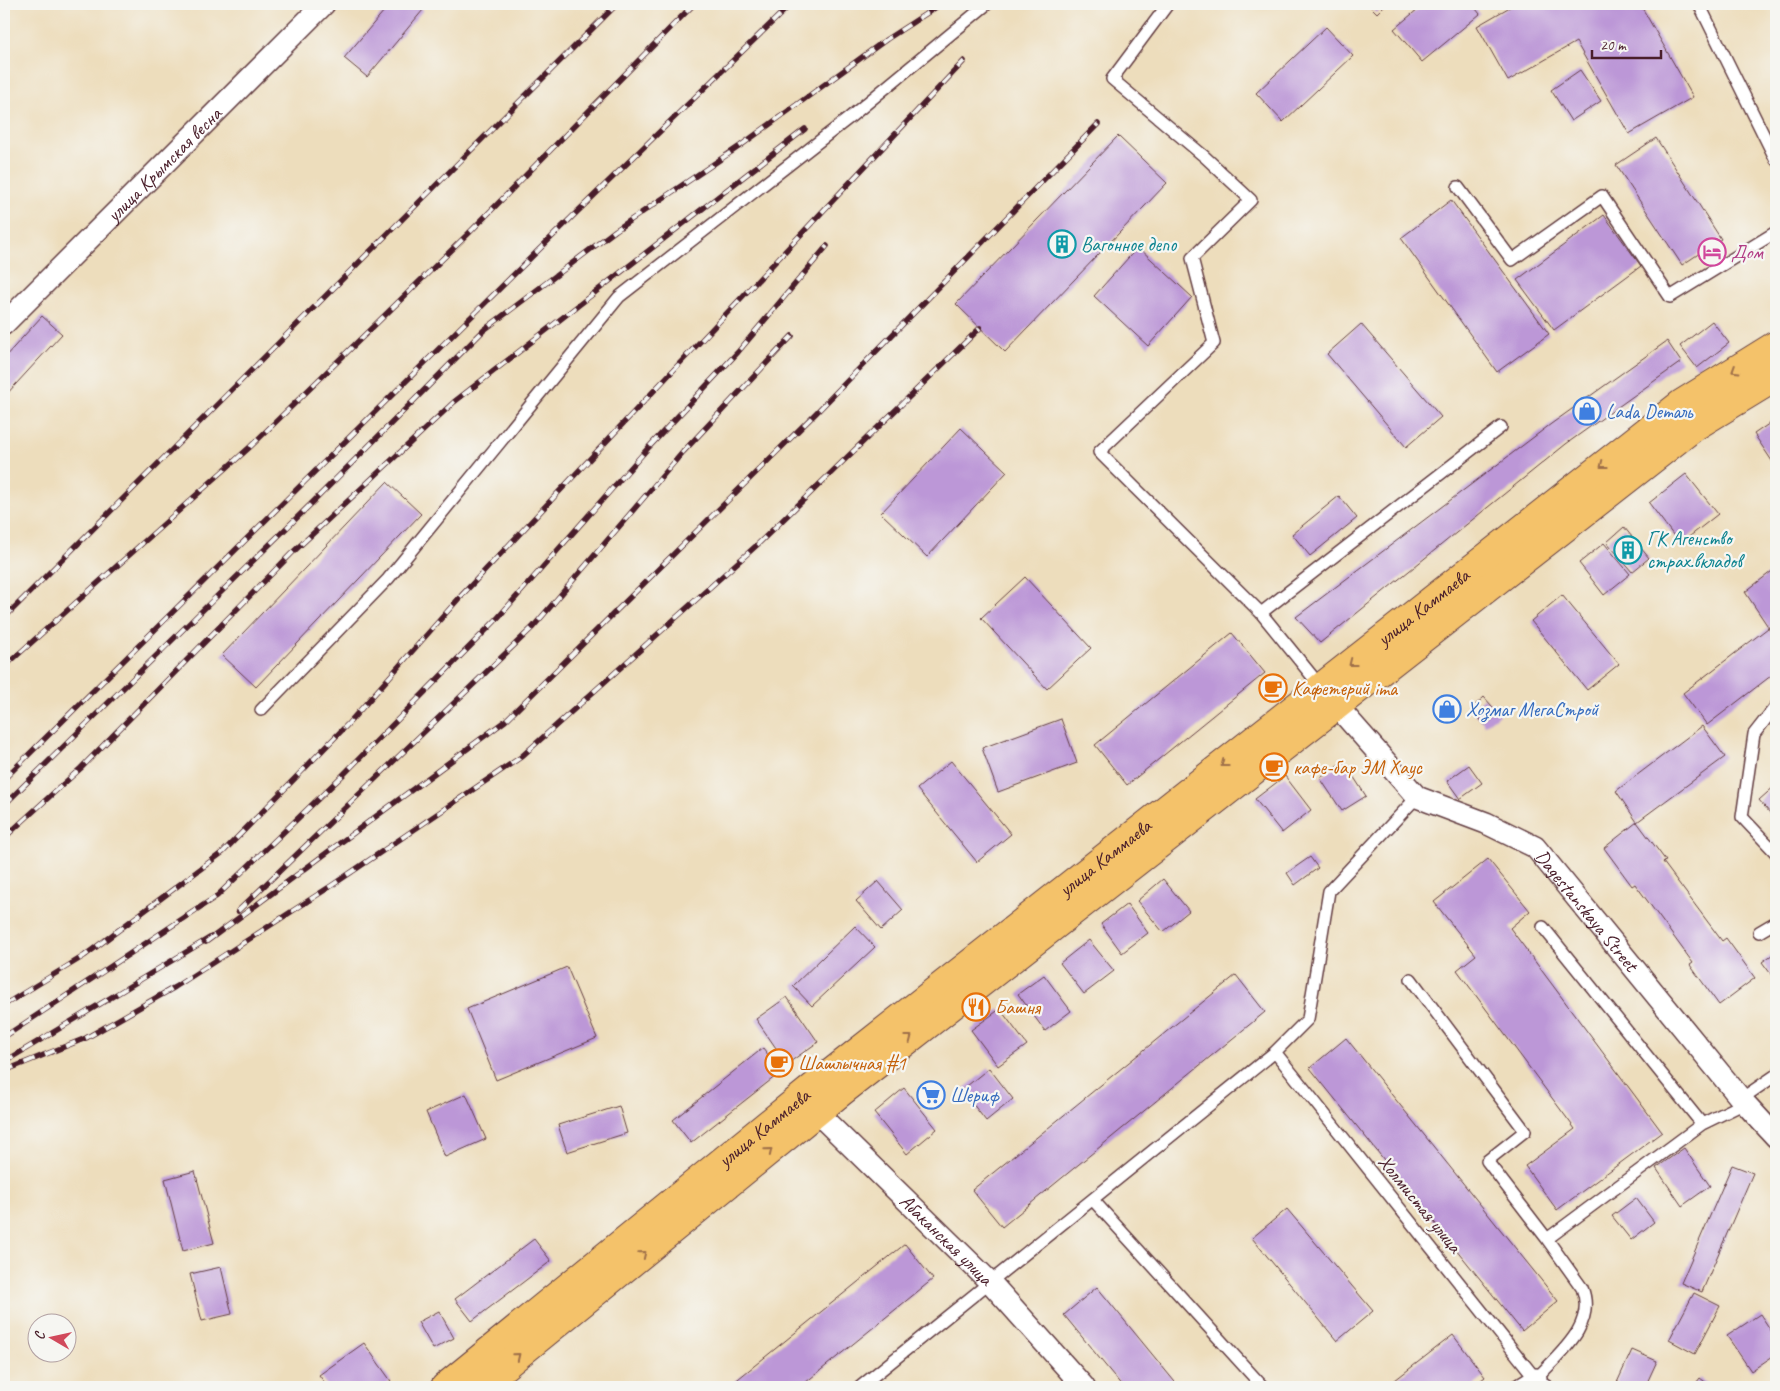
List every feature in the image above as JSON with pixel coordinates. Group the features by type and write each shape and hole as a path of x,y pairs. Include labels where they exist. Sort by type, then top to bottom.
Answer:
{"main road":[{"name":"улица Каммаева","path":"445,1387 809,1106 1328,697 1681,404 1776,345"},
{"name":"улица Каммаева","path":"1328,697 1694,427 1776,378"},
{"name":"улица Каммаева","path":"479,1387 809,1106"}],"street":[{"name":"улица Крымская весна","path":"4,324 324,4"},
{"name":"Dagestanskaya Street","path":"1328,697 1417,797 1486,823 1535,847 1743,1101 1776,1137"},
{"name":"Абаканская улица","path":"809,1106 991,1283 1084,1387"}],"lane":[{"path":"261,710 388,578 619,297 849,118 987,4"},
{"path":"1168,4 1112,79 1205,157 1251,200 1192,258 1214,343 1099,452 1261,613 1328,697"},
{"path":"1699,4 1776,160"},
{"path":"1458,187 1512,260 1602,196 1670,297 1776,232"},
{"path":"1261,613 1501,427"},
{"path":"1776,706 1754,734 1742,817 1776,853"},
{"path":"860,1387 1275,1052 1308,1019 1328,891 1417,797"},
{"path":"1759,932 1776,922"},
{"path":"1543,927 1702,1124"},
{"path":"1411,980 1525,1131 1487,1161 1547,1239 1582,1288 1585,1296 1586,1314 1576,1334 1535,1384"},
{"name":"Холмистая улица","path":"1275,1052 1535,1384"},
{"path":"1547,1239 1702,1124 1743,1101 1776,1075"},
{"path":"1093,1200 1263,1387"}],"building":[{"path":"390,4 416,4 423,10 367,77 344,58"},
{"path":"1368,4 1386,4 1377,13"},
{"path":"1424,4 1472,4 1480,14 1422,62 1394,29"},
{"path":"1515,4 1640,4 1693,97 1629,134 1576,42 1508,81 1477,26"},
{"path":"1326,27 1353,56 1283,122 1256,93"},
{"path":"1580,70 1601,101 1571,121 1551,90"},
{"name":"Вагонное депо","path":"1118,136 1167,183 1005,352 956,304"},
{"path":"1656,138 1721,239 1682,265 1616,165"},
{"path":"1451,200 1549,334 1497,372 1401,238"},
{"path":"1604,215 1641,266 1554,330 1517,280"},
{"path":"1138,247 1192,297 1148,346 1094,296"},
{"path":"42,316 62,334 4,397 4,358"},
{"path":"1712,321 1729,343 1697,368 1680,346"},
{"path":"1361,324 1441,417 1406,447 1327,354"},
{"path":"1667,341 1681,362 1566,444 1320,643 1296,617 1551,424"},
{"path":"1776,419 1776,467 1754,434"},
{"path":"961,428 1007,472 927,557 881,513"},
{"path":"1686,474 1718,514 1680,544 1649,503"},
{"path":"387,482 421,514 256,687 222,655"},
{"path":"1339,496 1357,518 1310,556 1292,534"},
{"name":"ГК Агенство страх.вкладов","path":"1624,527 1649,558 1632,572 1607,542"},
{"path":"1604,543 1630,574 1604,595 1579,563"},
{"path":"1776,568 1776,623 1769,628 1745,592"},
{"path":"1025,577 1091,648 1047,689 981,618"},
{"path":"1562,595 1619,664 1587,690 1531,621"},
{"path":"1768,628 1776,639 1776,672 1707,725 1683,693"},
{"path":"1232,633 1265,673 1127,785 1095,745"},
{"path":"1484,697 1499,714 1485,725 1471,709"},
{"path":"1061,719 1077,763 998,792 982,748"},
{"path":"1702,726 1725,757 1637,822 1616,791"},
{"path":"951,761 1011,834 977,862 917,789"},
{"path":"1344,762 1366,796 1342,811 1320,778"},
{"path":"1469,765 1482,783 1460,799 1447,781"},
{"path":"1285,776 1311,810 1282,833 1255,799"},
{"path":"1776,785 1776,820 1759,800"},
{"path":"1637,822 1666,861 1663,862 1722,941 1726,938 1755,978 1719,1005 1690,965 1693,963 1635,884 1632,886 1604,848"},
{"path":"1310,857 1318,868 1295,885 1287,873"},
{"path":"1488,859 1530,911 1510,928 1662,1132 1557,1210 1525,1166 1575,1129 1457,970 1476,955 1434,902"},
{"path":"1163,879 1189,911 1163,932 1137,901"},
{"path":"878,881 903,910 881,930 856,901"},
{"path":"1127,904 1148,933 1122,953 1101,924"},
{"path":"855,926 875,947 812,1006 793,986"},
{"path":"1089,940 1114,971 1084,994 1060,963"},
{"path":"1776,952 1776,981 1762,962"},
{"path":"567,967 597,1038 496,1080 467,1009"},
{"path":"1044,975 1071,1011 1045,1031 1018,994"},
{"path":"1236,975 1265,1012 1002,1227 972,1190"},
{"path":"787,997 818,1042 787,1064 756,1019"},
{"path":"1000,1009 1027,1045 998,1066 971,1030"},
{"path":"1346,1038 1558,1301 1522,1331 1310,1068"},
{"path":"763,1048 781,1072 691,1143 673,1120"},
{"path":"989,1068 1013,1099 986,1121 962,1090"},
{"path":"904,1088 937,1129 907,1154 874,1113"},
{"path":"466,1094 486,1139 445,1157 426,1112"},
{"path":"619,1106 627,1133 567,1152 558,1125"},
{"path":"1684,1148 1710,1186 1682,1206 1656,1168"},
{"path":"1732,1165 1753,1173 1702,1292 1681,1283"},
{"path":"195,1171 214,1243 183,1251 165,1179"},
{"path":"1636,1198 1654,1222 1631,1240 1612,1216"},
{"path":"1287,1209 1373,1311 1337,1341 1252,1238"},
{"path":"534,1239 551,1261 472,1321 455,1299"},
{"path":"905,1244 933,1279 800,1387 728,1387"},
{"path":"221,1267 232,1314 202,1321 190,1274"},
{"path":"1097,1287 1179,1387 1123,1387 1064,1315"},
{"path":"1694,1293 1720,1306 1695,1354 1669,1340"},
{"path":"439,1311 454,1338 433,1349 418,1322"},
{"path":"1760,1314 1776,1338 1776,1354 1751,1371 1727,1336"},
{"path":"1453,1335 1485,1377 1472,1387 1386,1387"},
{"path":"364,1343 391,1381 382,1387 328,1387 319,1375"},
{"path":"1632,1350 1657,1361 1645,1387 1615,1387"},
{"path":"1700,1378 1712,1387 1693,1387"}],"railway":[{"path":"4,618 617,4"},
{"path":"4,667 250,447 469,233 694,4"},
{"path":"4,779 576,213 791,4"},
{"path":"4,805 314,501 484,330 616,230 740,146 887,39 941,4"},
{"path":"4,1005 84,956 223,852 347,725 461,596 964,61"},
{"path":"206,942 505,721 816,413 1098,124"},
{"path":"4,838 81,768 291,554 454,402 805,129"},
{"path":"4,1037 217,896 344,774 495,621 649,447 738,352 827,246"},
{"path":"4,1071 86,1038 175,987 331,886 521,757 757,545 980,328"},
{"path":"238,911 533,627 683,452 792,336"},
{"path":"4,1062 211,937"}],"place":[{"name":"Вагонное депо","path":"1062,244"},
{"name":"Дом","path":"1712,252"},
{"name":"Lada Dеталь","path":"1587,411"},
{"name":"ГК Агенство страх.вкладов","path":"1628,550"},
{"name":"Кафетерий ima","path":"1273,688"},
{"name":"Хозмаг МегаСтрой","path":"1447,709"},
{"name":"кафе-бар ЭМ Хаус","path":"1274,767"},
{"name":"Башня","path":"976,1007"},
{"name":"Шашлычная #1","path":"779,1063"},
{"name":"Шериф","path":"931,1095"}]}
